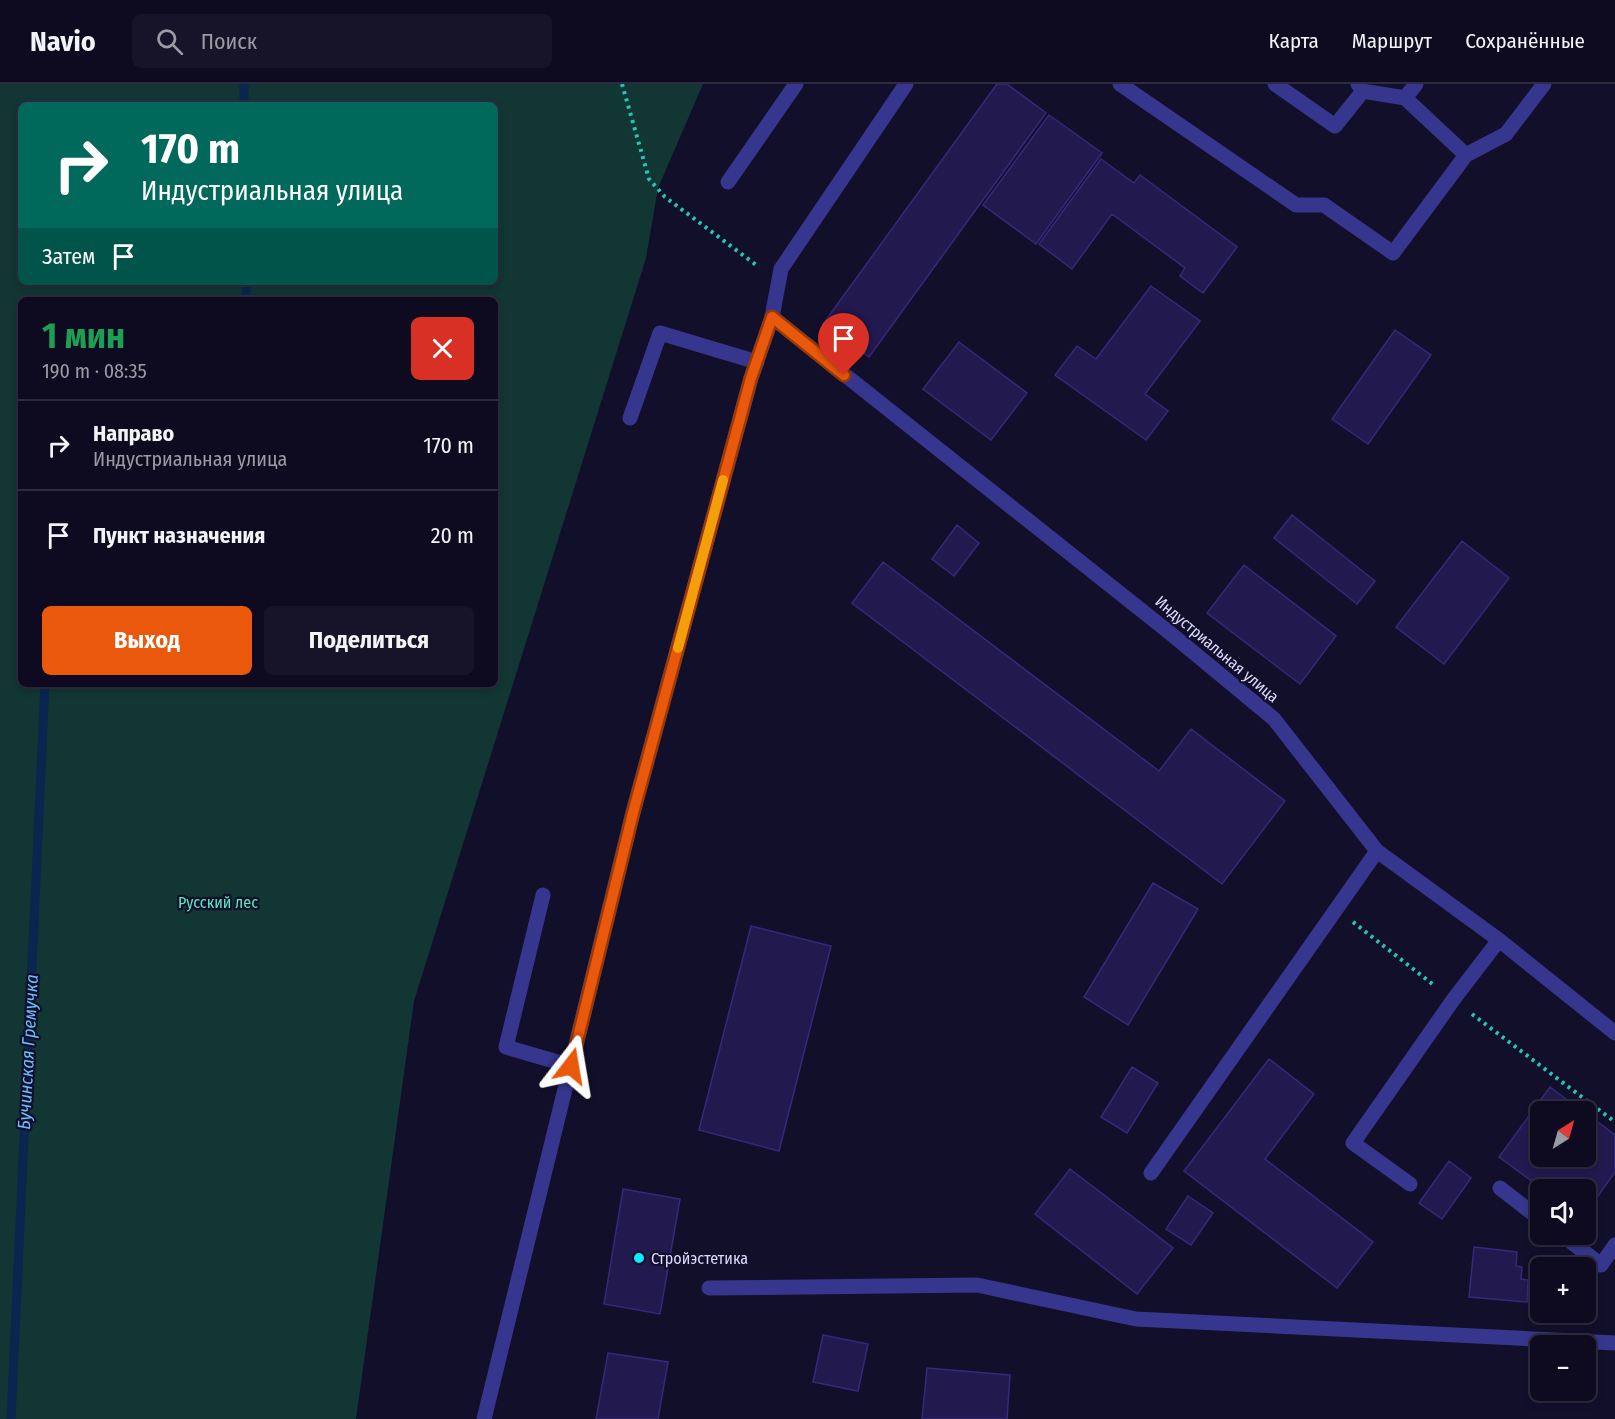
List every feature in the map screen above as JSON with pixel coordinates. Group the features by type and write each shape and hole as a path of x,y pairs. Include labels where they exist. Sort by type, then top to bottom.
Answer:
{"street":[{"path":"728,182 796,84"},
{"path":"484,1419 633,813 757,362 772,317 781,269 906,84"},
{"path":"1120,84 1296,205 1324,205 1393,253 1466,155 1506,134 1544,84"},
{"path":"1275,84 1335,126 1360,88 1405,98 1466,155"},
{"path":"1405,98 1416,84"},
{"name":"Индустриальная улица","path":"772,317 1170,633 1274,719 1377,851 1499,940 1615,1033"},
{"path":"630,418 660,333 757,362"},
{"path":"1151,1173 1338,910 1377,851"},
{"path":"543,895 506,1047 571,1066"},
{"path":"1410,1184 1353,1143 1453,1000 1499,940"},
{"path":"1500,1188 1530,1211"},
{"path":"1575,1245 1601,1265 1615,1245"},
{"path":"709,1288 977,1285 1136,1319 1615,1343"}],"path":[{"path":"622,84 649,179 665,196 779,282"},
{"path":"1338,910 1615,1122"}],"green space":[{"name":"Русский лес","path":"0,84 703,84 658,188 646,258 414,1001 356,1419 0,1419"}],"building":[{"path":"997,84 1007,84 1046,113 869,357 823,324"},
{"path":"1049,115 1102,153 1036,244 983,205"},
{"path":"1101,159 1134,183 1140,175 1237,247 1203,293 1180,276 1185,268 1112,214 1072,269 1039,244"},
{"path":"1151,286 1200,321 1145,394 1168,411 1146,440 1055,375 1077,346 1096,359"},
{"path":"1395,330 1431,355 1368,444 1332,419"},
{"path":"959,342 1027,393 991,440 923,389"},
{"path":"1292,515 1375,581 1357,604 1274,538"},
{"path":"957,525 979,543 954,576 932,559"},
{"path":"1462,541 1509,578 1444,664 1396,627"},
{"path":"883,562 1159,771 1191,729 1285,801 1222,884 852,603"},
{"path":"1244,565 1336,636 1300,684 1207,613"},
{"path":"1153,883 1198,909 1128,1025 1084,997"},
{"path":"751,926 831,946 779,1151 699,1130"},
{"path":"1269,1059 1314,1094 1265,1159 1373,1242 1337,1288 1184,1171"},
{"path":"1132,1067 1158,1083 1127,1133 1101,1117"},
{"path":"1550,1087 1568,1101 1540,1101"},
{"path":"1530,1114 1530,1167 1596,1167 1596,1121 1615,1135 1615,1172 1596,1199 1596,1179 1530,1180 1499,1157"},
{"path":"1449,1161 1471,1178 1442,1219 1419,1203"},
{"path":"1070,1169 1173,1248 1137,1294 1035,1214"},
{"path":"623,1189 680,1199 660,1314 604,1304"},
{"path":"1188,1196 1213,1213 1191,1245 1166,1229"},
{"path":"1474,1247 1517,1252 1516,1266 1522,1267 1521,1279 1528,1280 1527,1302 1469,1297"},
{"path":"823,1335 868,1344 858,1391 813,1382"},
{"path":"608,1353 668,1362 658,1419 596,1419"},
{"path":"927,1368 1010,1375 1007,1419 922,1419"}],"waterway":[{"name":"Бучинская Гремучка","path":"244,84 244,102"},
{"name":"Бучинская Гремучка","path":"246,285 246,297"},
{"name":"Бучинская Гремучка","path":"11,1419 45,687"}],"slow traffic":[{"path":"678,648 723,480"}],"place":[{"name":"Стройэстетика","path":"639,1258"}],"route":[{"path":"571,1066 639,790 751,378 772,317 844,375"}]}
